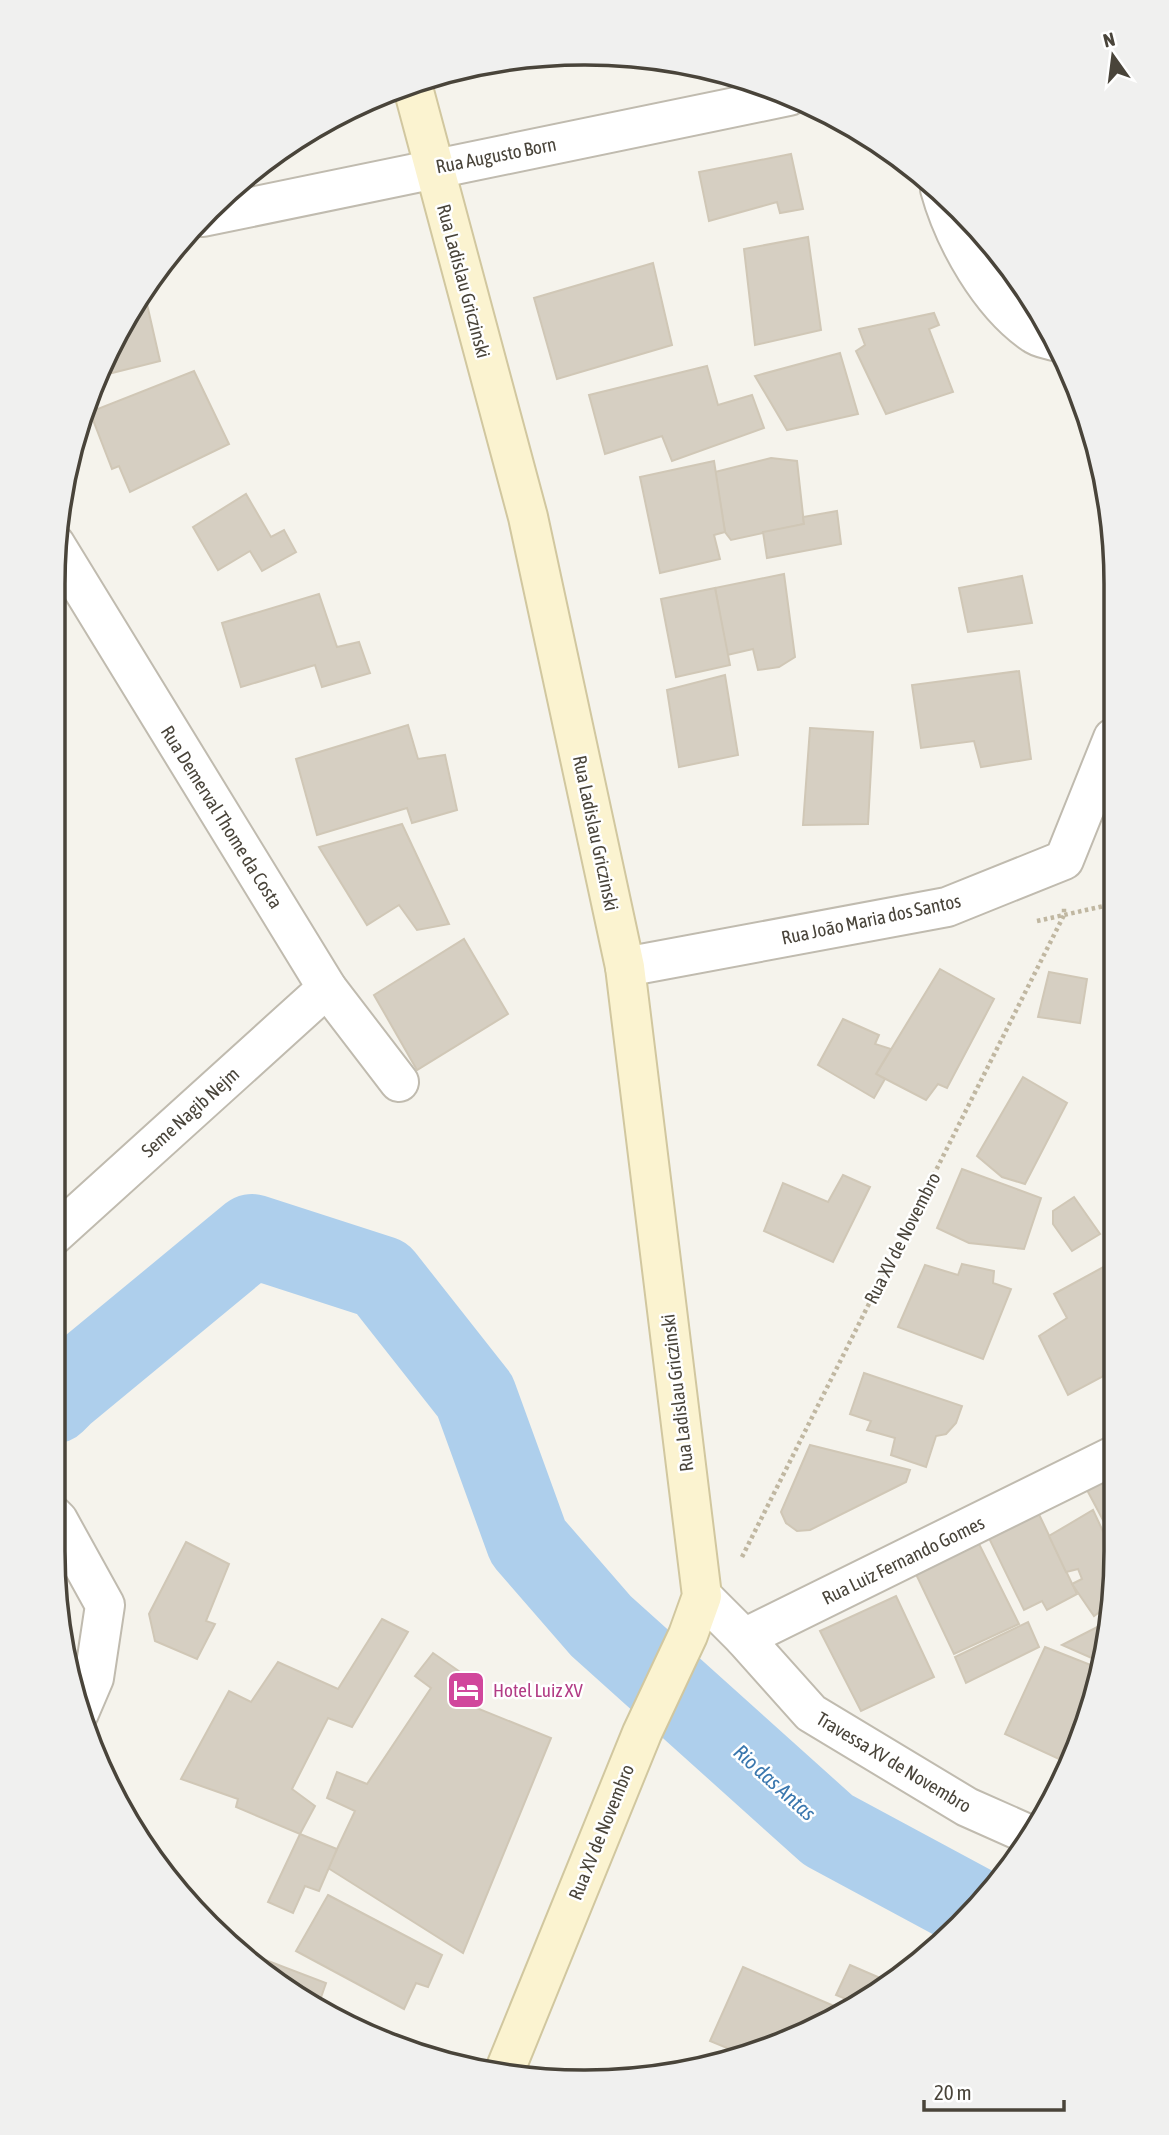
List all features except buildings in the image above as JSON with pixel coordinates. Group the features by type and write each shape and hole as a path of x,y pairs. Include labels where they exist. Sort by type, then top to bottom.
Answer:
{"main road":[{"name":"Rua Ladislau Griczinski","path":"414,93 528,517 625,967 709,1603"},
{"name":"Rua XV de Novembro","path":"507,2064 642,1733 688,1635 709,1603"}],"street":[{"name":"Rua Augusto Born","path":"223,212 771,100"},
{"path":"946,211 988,291 1035,336 1042,338"},
{"name":"Rua Demerval Thome da Costa","path":"66,561 327,988 398,1082"},
{"path":"1064,860 1104,760"},
{"name":"Rua João Maria dos Santos","path":"625,967 947,907 1064,860"},
{"name":"Seme Nagib Nejm","path":"65,1225 327,988"},
{"name":"Rua Luiz Fernando Gomes","path":"744,1638 1104,1460"},
{"path":"65,1535 105,1605 94,1678 86,1697"},
{"path":"709,1603 744,1638"},
{"name":"Travessa XV de Novembro","path":"744,1638 811,1713 967,1807 1022,1831"}],"path":[{"name":"Rua XV de Novembro","path":"709,1603 1064,915 1064,860"}],"waterway":[{"name":"Rio das Antas","path":"65,1390 252,1236 382,1278 475,1396 528,1542 601,1626 828,1830 965,1904"}],"place":[{"name":"Hotel Luiz XV","path":"466,1690"}]}
